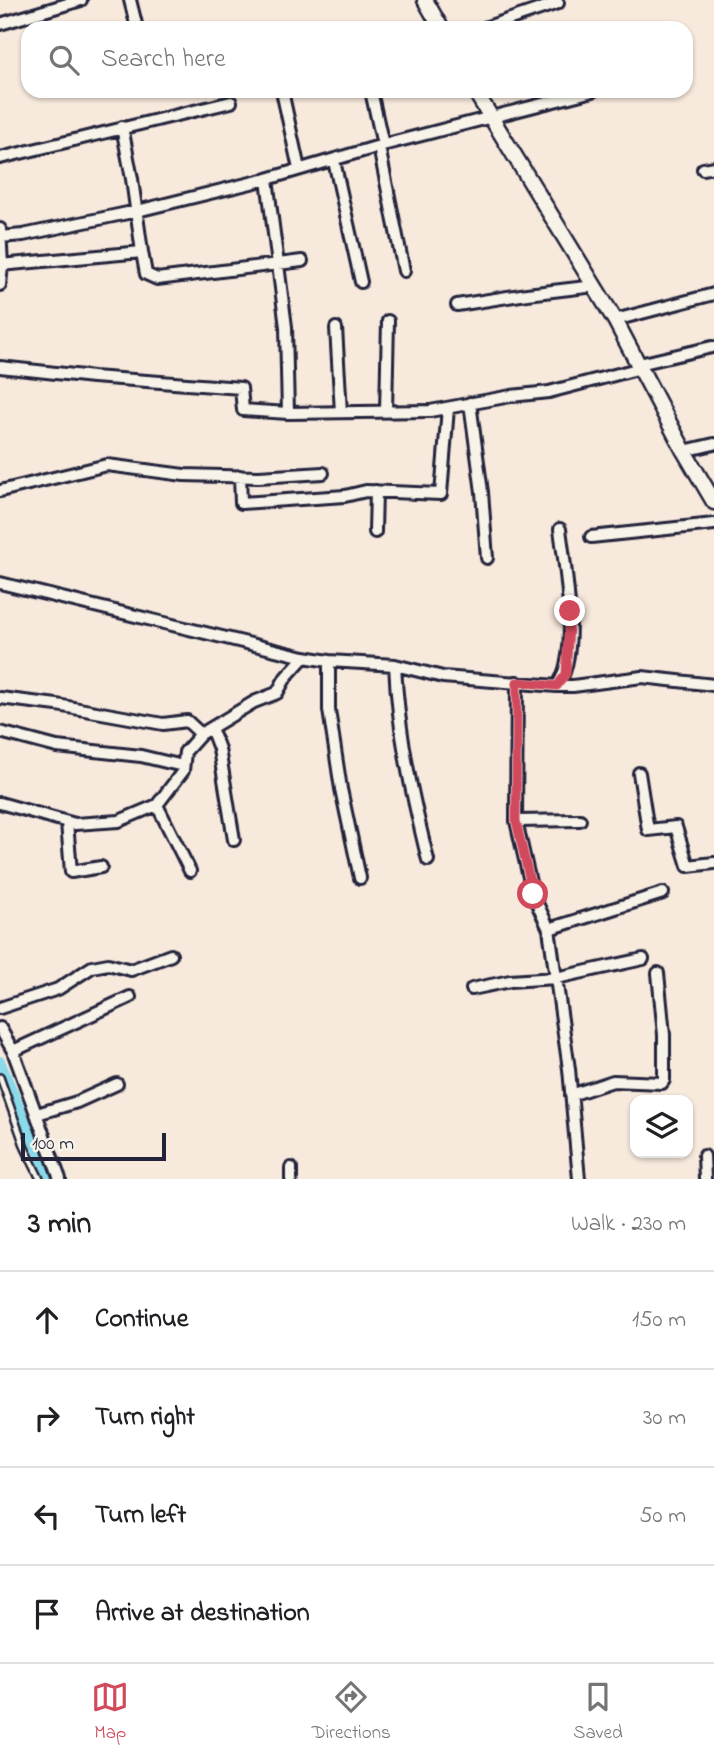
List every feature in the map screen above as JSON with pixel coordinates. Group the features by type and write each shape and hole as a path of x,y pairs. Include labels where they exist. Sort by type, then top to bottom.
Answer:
{"street":[{"path":"0,24 81,0"},
{"path":"130,0 135,21"},
{"path":"425,0 437,21"},
{"path":"505,21 558,3"},
{"path":"284,98 299,169"},
{"path":"372,98 404,271"},
{"path":"479,98 615,320 714,502"},
{"path":"0,285 1,234 23,235 137,211 267,179 565,98"},
{"path":"0,158 231,102"},
{"path":"122,127 146,274 157,279 302,261"},
{"path":"334,161 362,282"},
{"path":"267,179 286,327 288,413"},
{"path":"1,265 142,252"},
{"path":"457,305 595,286"},
{"path":"615,320 714,294"},
{"path":"386,411 388,321"},
{"path":"336,328 341,412"},
{"path":"0,367 241,388 243,410 288,413 430,411 549,392 712,347"},
{"path":"470,403 482,492 486,558"},
{"path":"240,476 240,503 376,491 441,494 448,408"},
{"path":"684,451 714,444"},
{"path":"0,491 107,465 184,474 240,476 323,473"},
{"path":"375,533 376,491"},
{"path":"591,537 714,524"},
{"path":"557,686 566,674 570,611 560,529"},
{"path":"0,583 329,661 395,665 443,677 557,686 642,677 714,685"},
{"path":"0,803 75,824 119,821 157,805 183,771 185,752 206,731 254,702 277,693 286,677 304,657"},
{"path":"329,661 329,710 341,789 360,878"},
{"path":"395,665 397,710 410,785 428,860"},
{"path":"517,682 516,821 533,894 549,929 579,1179"},
{"path":"0,698 163,723 187,721 206,731 219,749 234,840"},
{"path":"0,732 57,747 141,756 183,765"},
{"path":"639,773 648,830 676,827 688,866 714,863"},
{"path":"157,805 190,871"},
{"path":"516,821 580,820"},
{"path":"67,822 71,872 102,867"},
{"path":"549,929 663,892"},
{"path":"0,1008 58,989 92,967 108,964 131,970 172,955"},
{"path":"472,989 510,981 556,978 643,958"},
{"path":"571,1095 613,1081 662,1083 664,1035 658,973"},
{"path":"13,1051 130,997"},
{"path":"0,1028 13,1051 60,1179"},
{"path":"37,1114 77,1102 117,1084"},
{"path":"704,1156 705,1179"}],"lane":[{"path":"0,1077 25,1148 40,1179"}],"waterway":[{"path":"0,1061 49,1179"}],"route":[{"path":"533,894 516,821 517,682 557,686 566,674 570,611"}]}
